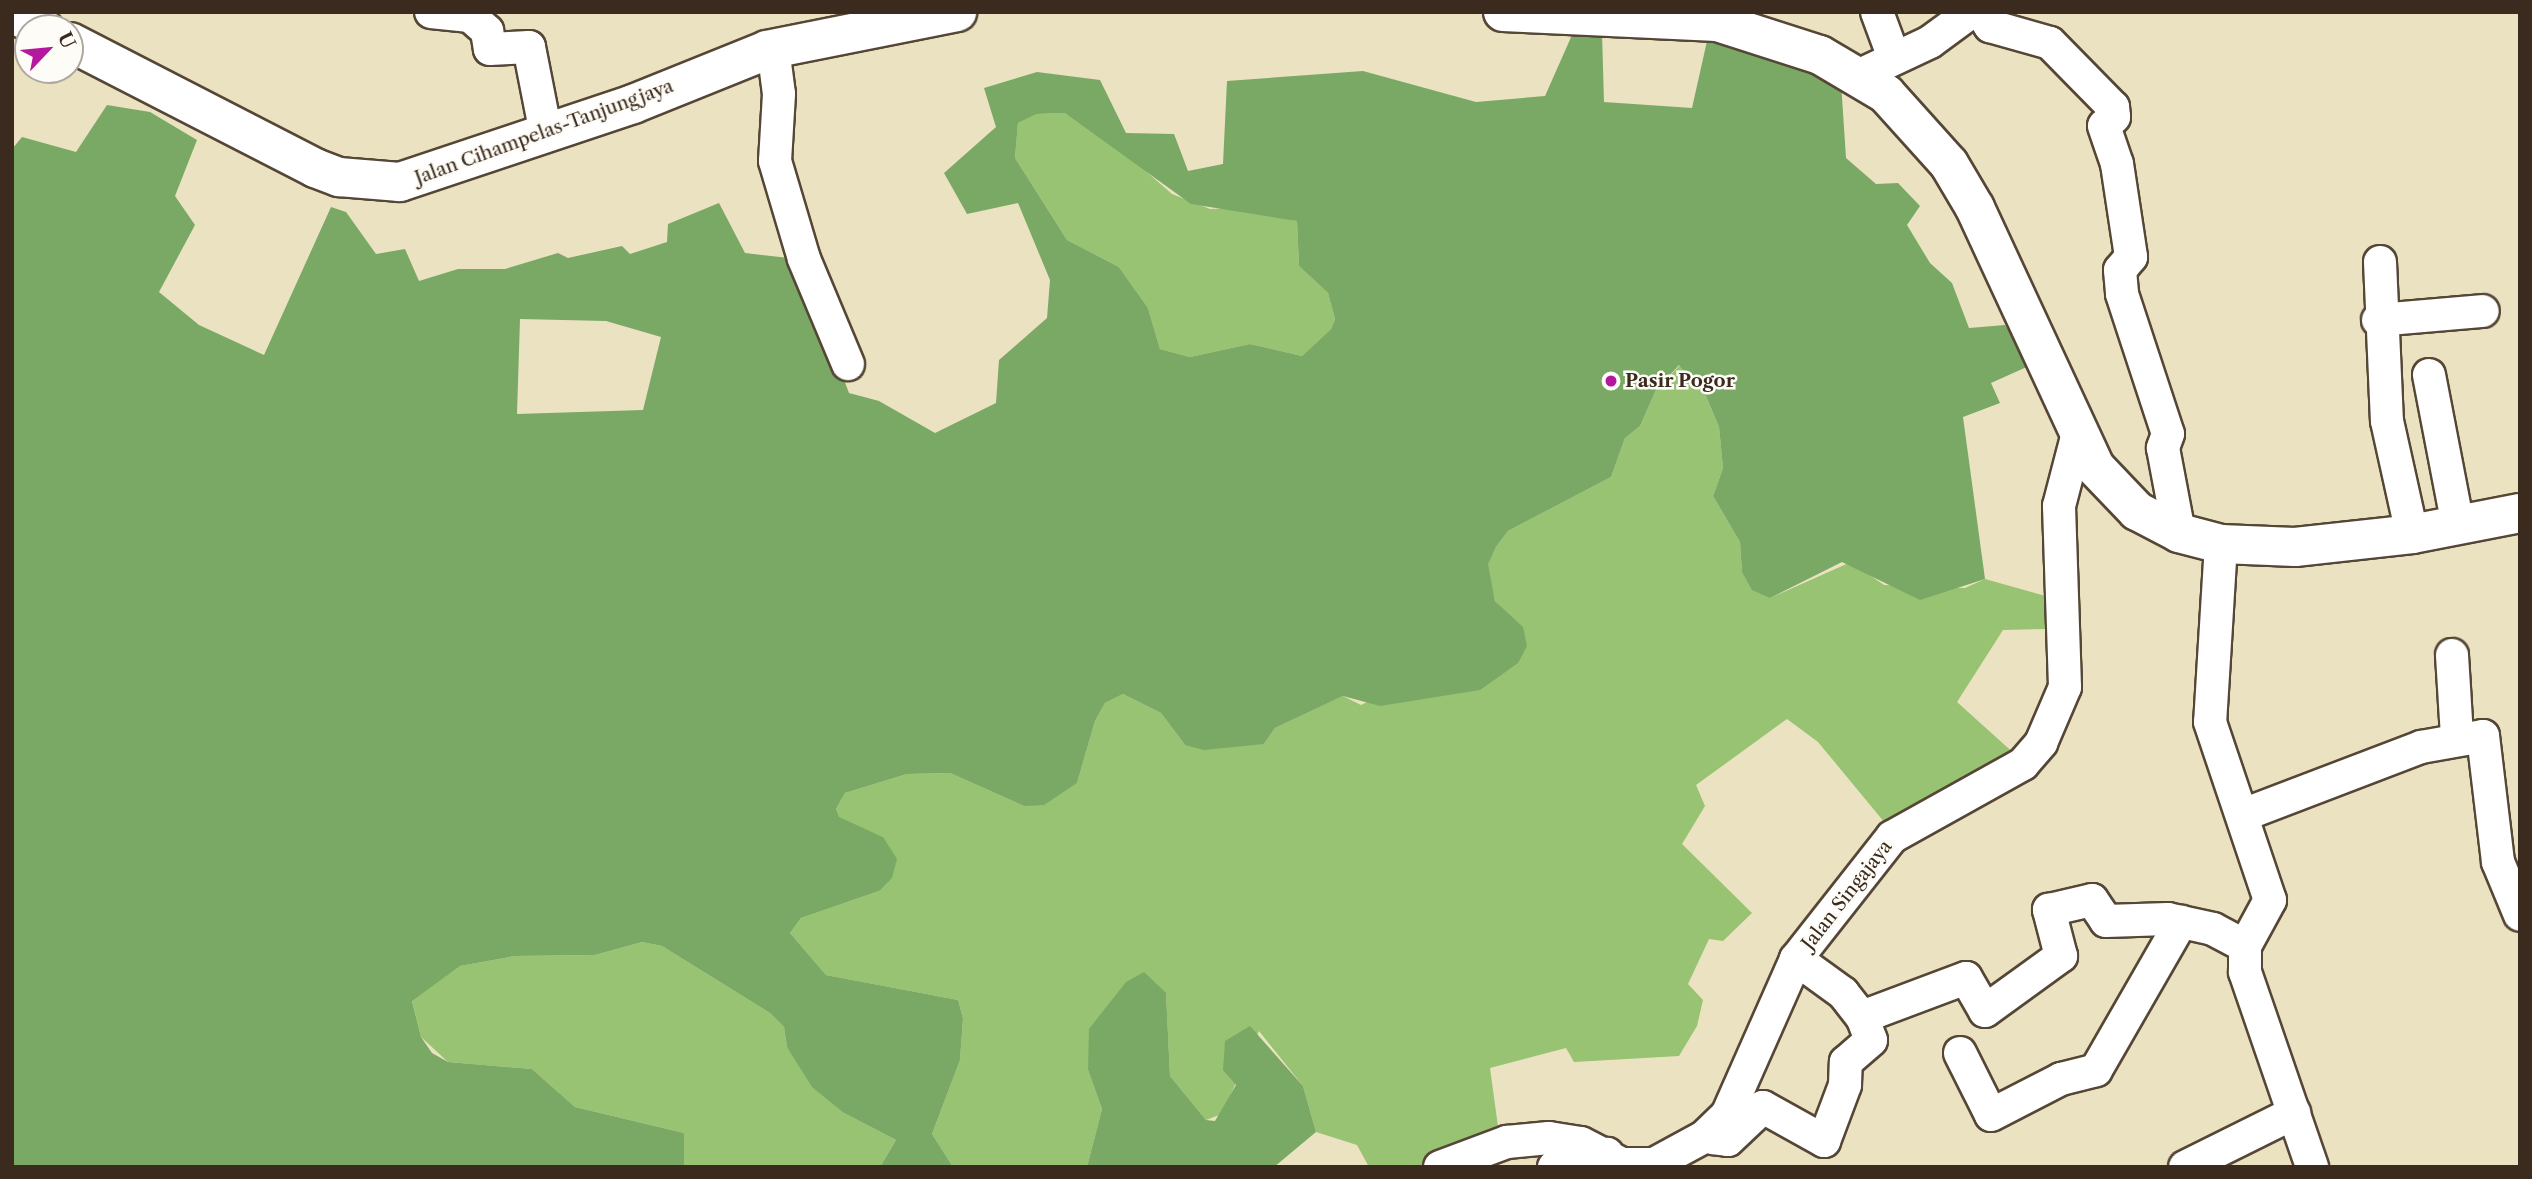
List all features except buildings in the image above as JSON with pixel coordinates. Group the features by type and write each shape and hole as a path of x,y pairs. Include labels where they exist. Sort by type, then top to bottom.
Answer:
{"main road":[{"name":"Jalan Cihampelas-Tanjungjaya","path":"84,50 197,111 339,177 417,179 546,134 773,48 957,12"},
{"path":"1503,12 1717,22 1796,46 1860,75 1924,132 1955,175 2004,261 2077,437 2112,490 2179,533 2221,544 2295,547 2412,534 2520,513"}],"street":[{"path":"431,12 470,16 486,31 490,49 529,47 546,134"},
{"path":"1877,12 1894,58"},
{"path":"1860,75 1971,12"},
{"path":"1981,12 2006,33 2036,34 2050,43 2113,107 2114,117 2104,126 2117,164 2131,257 2120,270 2122,294 2168,434 2163,448 2179,533"},
{"path":"773,48 779,94 775,161 804,259 848,363"},
{"path":"2380,262 2378,320 2387,421 2412,534"},
{"path":"2378,320 2483,311"},
{"path":"2429,375 2458,525"},
{"name":"Jalan Singajaya","path":"1440,1167 1507,1142 1549,1138 1607,1154 1622,1164 1654,1164 1704,1137 1727,1115 1796,959 1892,837 2023,764 2041,743 2065,687 2069,649 2059,506 2077,437"},
{"path":"2221,544 2210,722 2270,900 2245,946 2245,972 2312,1167"},
{"path":"2452,655 2457,737"},
{"path":"2243,814 2457,737 2483,736 2498,862 2520,915"},
{"path":"1862,1017 1966,978 1985,1011 2061,956 2049,910 2092,900 2106,921 2181,922 2245,946"},
{"path":"1960,1052 1991,1115 2061,1079 2095,1070 2181,922"},
{"path":"1704,1137 1728,1140 1763,1107 1824,1141 1845,1085 1846,1062 1871,1040 1862,1017 1843,993 1796,959"},
{"path":"2185,1167 2294,1113"},
{"path":"1555,1167 1607,1154"}],"green space":[{"path":"1602,33 1604,102 1692,108 1707,41 1815,66 1841,82 1846,158 1876,184 1898,183 1920,206 1907,225 1930,263 1952,283 1969,328 2005,325 2031,365 1991,383 2000,403 1963,417 1985,579 1920,600 1842,562 1770,598 1752,590 1742,572 1740,542 1713,496 1723,468 1719,427 1706,396 1679,365 1656,390 1640,426 1625,438 1611,477 1508,531 1496,547 1488,564 1495,601 1523,627 1527,646 1518,663 1480,690 1380,706 1343,696 1275,728 1264,744 1204,750 1185,745 1161,713 1123,694 1105,703 1095,721 1077,783 1044,805 1024,806 950,773 907,774 845,793 836,809 839,817 883,837 897,859 892,878 879,891 801,918 790,933 826,975 958,1000 963,1018 960,1060 932,1134 953,1167 880,1167 896,1140 844,1113 812,1087 787,1047 784,1027 770,1013 662,946 642,942 595,955 515,956 460,966 412,1001 421,1037 432,1053 448,1062 532,1069 575,1107 684,1133 684,1167 12,1167 12,149 22,137 76,152 107,105 150,112 197,140 175,196 195,225 159,292 199,325 264,355 331,207 346,212 376,254 405,249 419,281 458,269 505,269 558,253 568,258 622,246 630,254 667,242 668,224 719,203 745,253 798,259 849,393 879,401 935,433 996,403 999,360 1047,318 1050,280 1018,203 967,214 944,173 996,127 984,88 1037,72 1100,80 1126,133 1174,134 1188,171 1223,164 1227,81 1363,71 1476,102 1545,96 1572,35","holes":["1065,113 1191,204 1297,221 1299,266 1328,293 1335,319 1331,329 1302,356 1250,344 1190,357 1160,349 1148,308 1119,267 1067,240 1015,158 1018,123 1037,114","520,319 606,321 661,337 643,410 517,414"]},
{"path":"1065,113 1108,138 1172,194 1210,209 1240,208 1297,221 1299,266 1328,293 1335,319 1331,329 1302,356 1250,344 1190,357 1160,349 1148,308 1119,267 1067,240 1015,158 1018,123 1037,114"},
{"path":"1680,365 1706,396 1719,427 1723,468 1713,496 1740,542 1742,572 1770,598 1851,562 1884,585 1965,588 1985,579 2053,598 2049,629 2003,630 1957,702 2018,757 1890,829 1818,742 1787,719 1696,785 1705,806 1682,844 1752,913 1723,941 1709,939 1688,984 1703,1000 1697,1026 1679,1056 1574,1062 1566,1048 1490,1068 1499,1134 1424,1167 1369,1167 1357,1145 1316,1132 1303,1086 1259,1031 1222,1114 1206,1120 1170,1076 1166,994 1088,1070 1102,1109 1087,1167 953,1167 932,1134 960,1060 963,1018 958,1000 826,975 790,933 801,918 879,891 883,837 839,818 836,809 845,793 907,774 950,773 1024,806 1077,783 1095,721 1105,703 1123,694 1161,713 1185,745 1264,744 1275,728 1343,696 1361,705 1522,627 1495,601 1487,564 1496,547 1508,531 1611,477 1625,438 1640,426 1656,390"},
{"path":"642,942 662,946 770,1013 784,1027 787,1047 844,1113 896,1140 880,1167 684,1167 684,1133 575,1107 532,1069 448,1062 421,1037 412,1000 460,966 515,956 595,955"},
{"path":"1144,972 1166,993 1170,1076 1206,1120 1215,1121 1236,1085 1223,1070 1225,1041 1250,1026 1303,1086 1316,1132 1274,1167 1087,1167 1102,1109 1088,1070 1089,1029 1126,982"}],"place":[{"name":"Pasir Pogor","path":"1611,381"}]}
